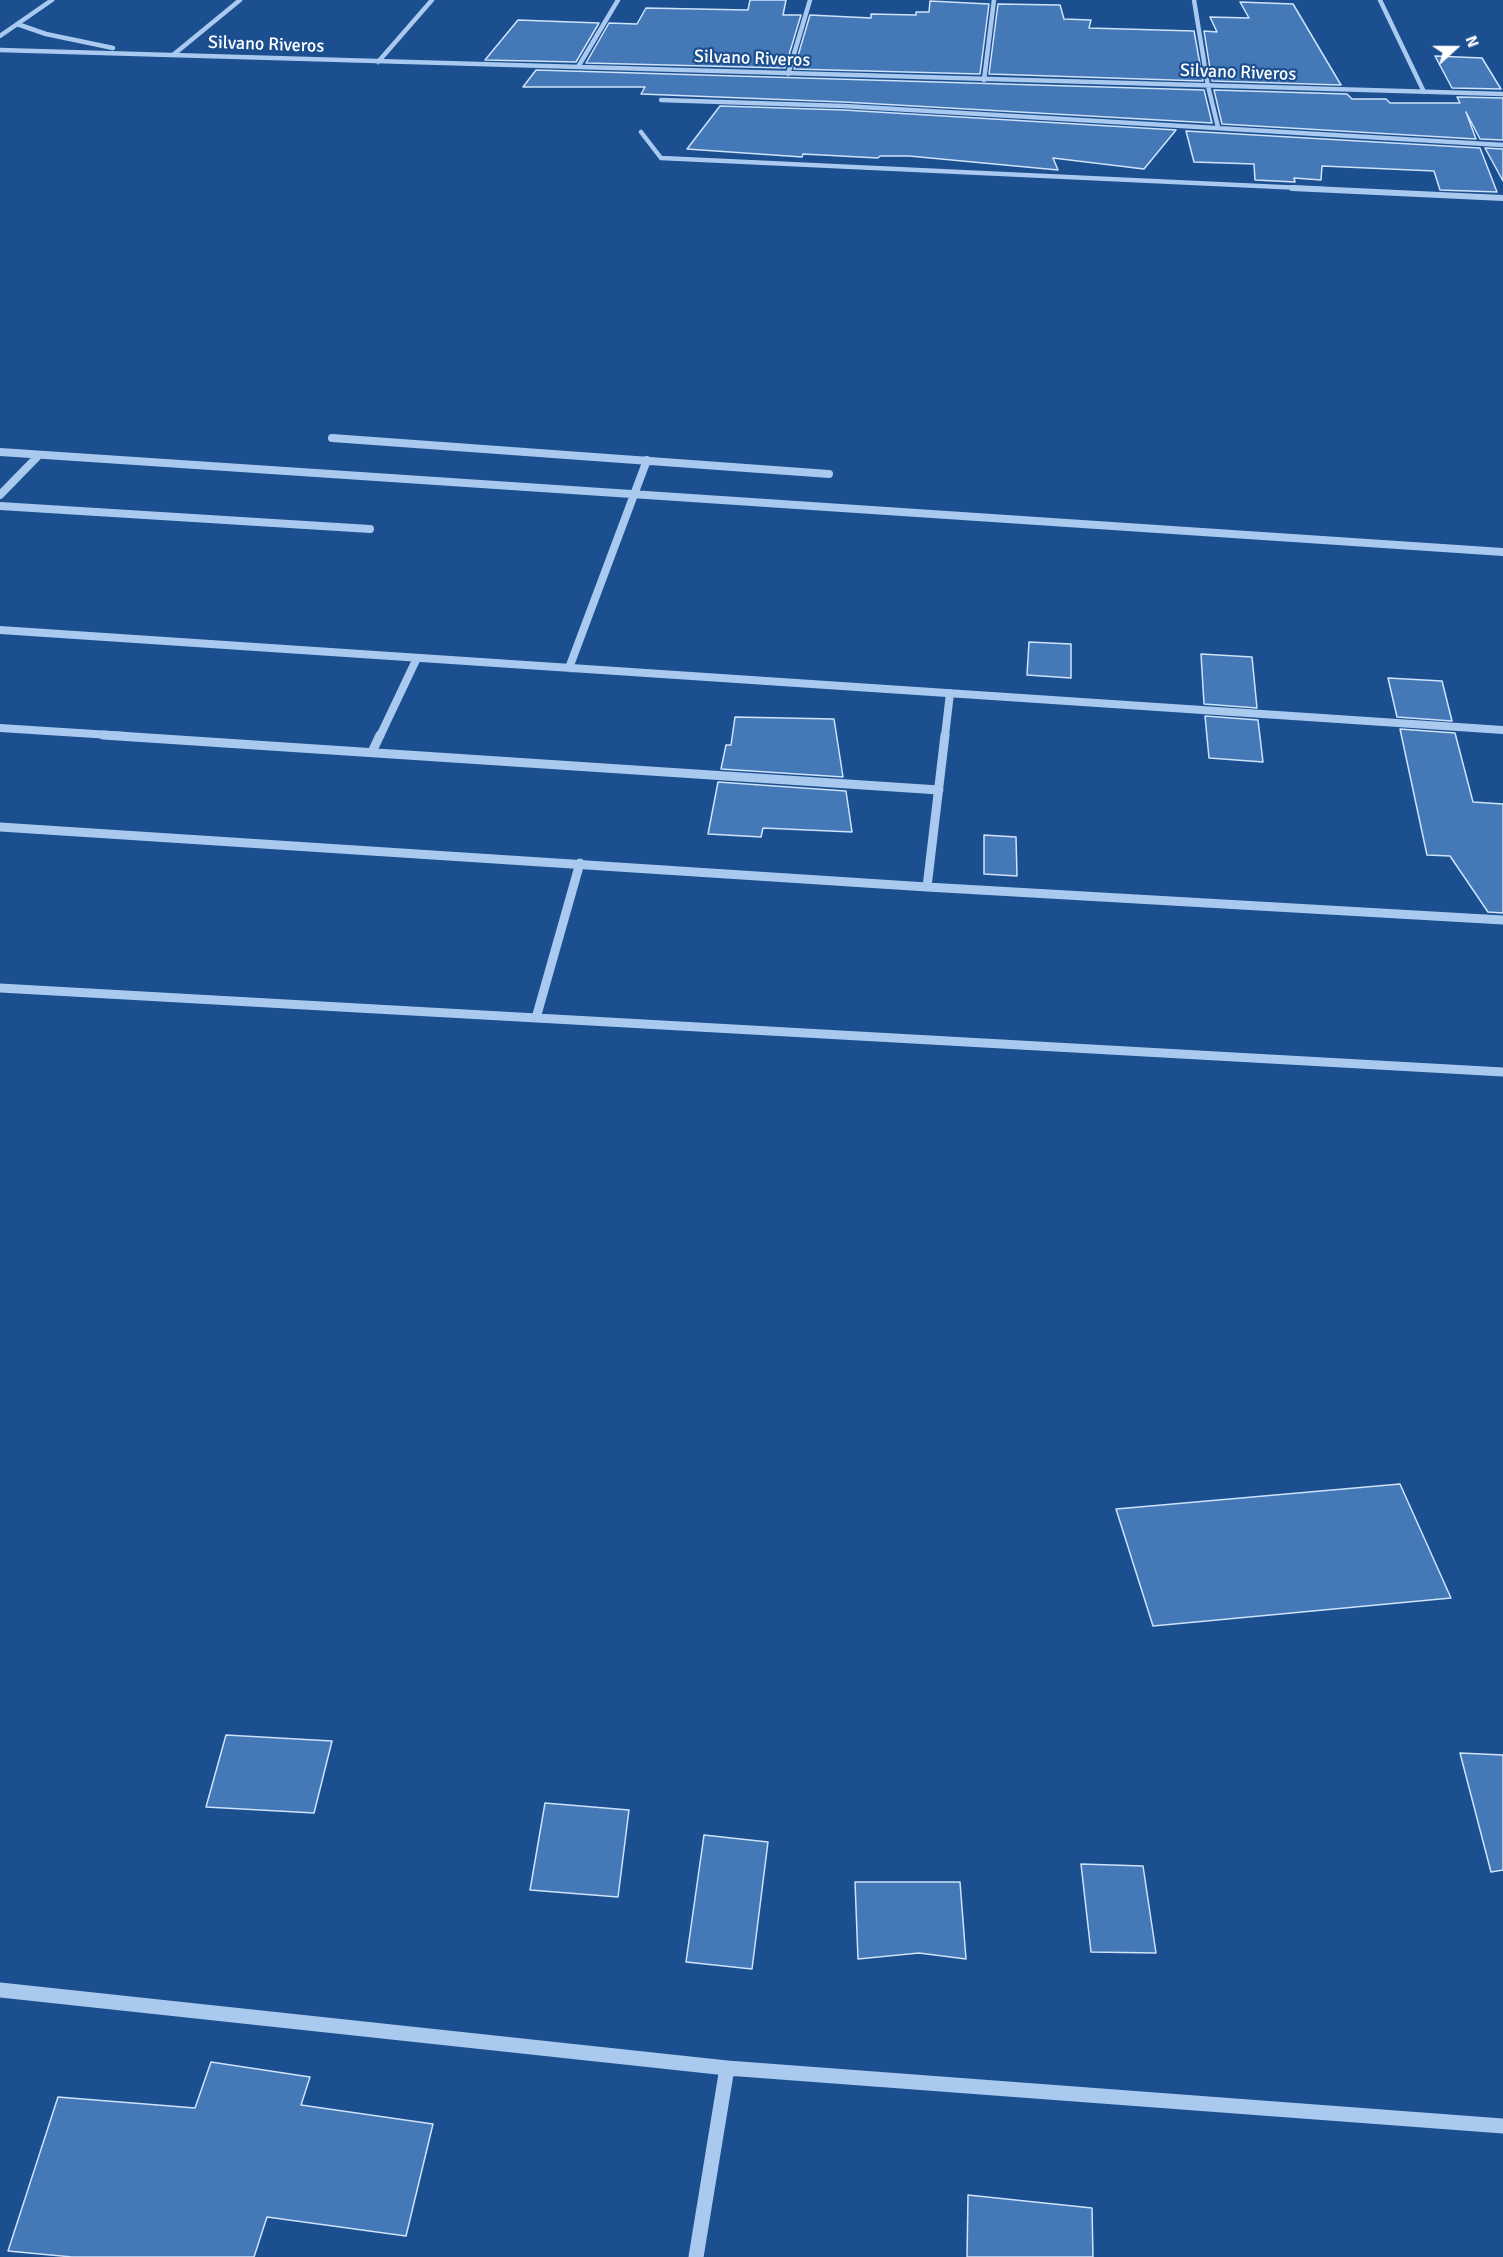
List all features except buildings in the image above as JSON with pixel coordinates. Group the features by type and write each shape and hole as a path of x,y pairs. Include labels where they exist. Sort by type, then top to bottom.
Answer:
{"street":[{"path":"0,36 52,0"},
{"path":"173,55 240,0"},
{"path":"378,62 432,0"},
{"path":"578,67 618,0"},
{"path":"788,74 810,0"},
{"path":"984,80 994,0"},
{"path":"1194,0 1208,86 1218,127"},
{"path":"1380,0 1424,92"},
{"path":"17,24 96,45 152,54"},
{"name":"Silvano Riveros","path":"0,50 1503,94"},
{"path":"661,100 844,106 1503,145"},
{"path":"641,132 661,158 1503,198"},
{"path":"332,438 829,474"},
{"path":"0,453 1503,552"},
{"path":"0,495 39,455"},
{"path":"569,668 647,460"},
{"path":"0,506 370,529"},
{"path":"0,630 1503,730"},
{"path":"372,752 417,658"},
{"path":"927,887 950,693"},
{"path":"0,728 939,790"},
{"path":"0,827 927,887 1503,920"},
{"path":"536,1018 580,863"},
{"path":"0,988 1503,1072"},
{"path":"0,1990 727,2068 1503,2126"},
{"path":"696,2257 727,2068"}]}
